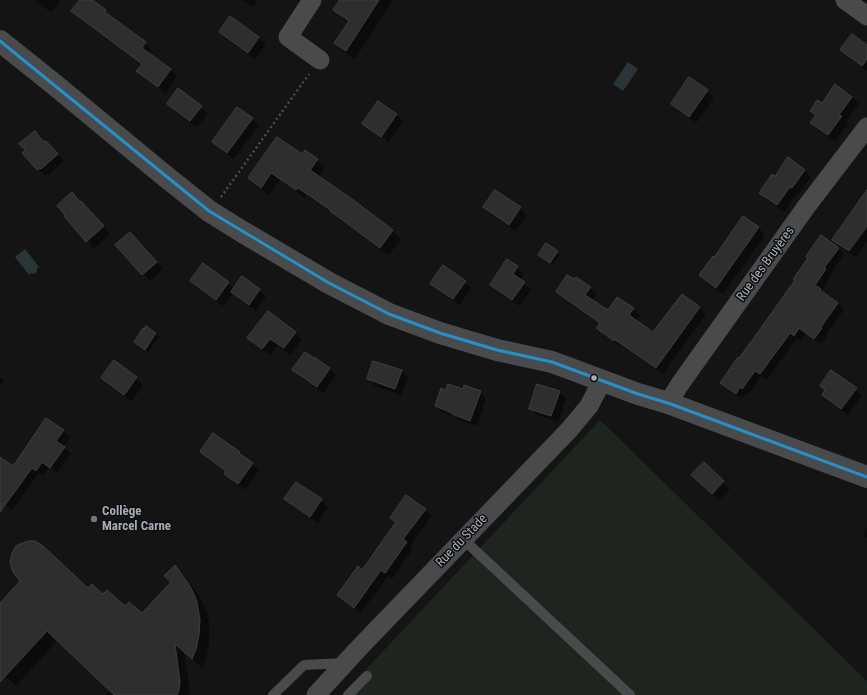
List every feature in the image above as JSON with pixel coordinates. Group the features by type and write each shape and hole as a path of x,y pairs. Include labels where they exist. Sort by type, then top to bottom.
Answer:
{"street":[{"path":"312,0 288,37 320,60"},
{"path":"845,0 867,16"},
{"path":"0,41 209,211 328,283 389,314 440,333 497,350 552,362 638,394 668,403 867,477"},
{"name":"Rue des Bruyères","path":"668,403 684,378 806,207 867,127"},
{"name":"Rue du Stade","path":"316,695 358,649 464,540 579,418 589,406 602,381"}],"lane":[{"path":"464,540 630,695"},
{"path":"273,695 304,665 345,663"},
{"path":"348,695 367,676"}],"path":[{"path":"209,211 218,201 320,60"}],"shaded area":[{"path":"628,62 638,69 623,91 613,84"},
{"path":"25,249 39,267 37,272 29,275 15,257"},
{"path":"600,420 867,681 867,695 342,695"}],"building":[{"path":"80,0 93,0 106,10 105,12 146,42 142,48 171,69 158,87 136,71 142,64 71,11"},
{"path":"340,0 379,0 346,51 334,43 349,21 333,10"},
{"path":"230,16 259,37 248,53 219,32"},
{"path":"852,34 867,45 867,59 862,66 840,50"},
{"path":"689,77 708,90 689,117 671,104"},
{"path":"835,84 852,97 839,115 842,116 828,135 810,123 816,115 810,111 817,100 822,103"},
{"path":"178,88 202,106 190,121 167,104"},
{"path":"378,101 397,114 381,137 362,124"},
{"path":"237,107 253,118 227,153 212,142"},
{"path":"35,131 44,142 46,141 58,154 41,169 40,168 37,170 22,153 25,150 19,144"},
{"path":"277,137 302,154 305,150 318,159 310,170 393,230 380,248 330,210 298,188 296,190 271,173 261,188 248,178"},
{"path":"788,157 805,170 777,205 759,193 772,174 775,176"},
{"path":"495,190 521,207 509,225 483,207"},
{"path":"867,190 867,226 849,251 832,240"},
{"path":"72,192 104,226 86,242 57,206"},
{"path":"743,216 759,227 716,288 699,275 713,256 714,257"},
{"path":"130,232 157,262 142,275 115,245"},
{"path":"821,235 839,248 824,268 826,269 815,285 838,303 814,339 799,328 794,336 790,333 760,374 755,371 742,389 740,387 736,394 720,383 795,280 793,279 808,258 806,257"},
{"path":"546,243 558,251 550,263 538,255"},
{"path":"507,259 518,266 513,274 525,282 512,300 490,285"},
{"path":"203,263 229,282 216,300 190,281"},
{"path":"443,265 466,281 453,299 430,284"},
{"path":"567,275 574,279 576,277 591,287 585,295 608,310 617,297 634,308 629,315 653,332 682,294 700,307 656,368 596,328 600,323 556,292"},
{"path":"242,276 260,289 249,305 231,292"},
{"path":"268,311 296,332 284,348 270,339 262,349 247,338"},
{"path":"146,326 156,333 145,350 134,342"},
{"path":"305,352 330,368 317,387 292,370"},
{"path":"114,360 137,377 124,395 101,378"},
{"path":"373,361 402,370 395,389 367,379"},
{"path":"831,370 857,388 841,409 822,395 825,390 820,386"},
{"path":"448,384 463,389 464,385 481,391 470,421 435,406 441,388 446,390"},
{"path":"537,384 560,391 551,416 529,409"},
{"path":"46,418 64,430 56,441 65,447 50,468 42,462 36,471 32,468 0,512 0,457 13,466"},
{"path":"213,433 253,463 238,484 224,474 226,471 200,452"},
{"path":"704,462 724,481 712,494 691,475"},
{"path":"296,482 322,499 310,517 284,499"},
{"path":"406,495 426,509 403,539 407,542 385,573 381,570 354,608 337,595 358,566 362,570 396,522 390,518"},
{"path":"29,541 35,541 43,546 88,588 92,584 103,594 107,590 125,606 129,602 142,613 171,582 164,576 175,565 193,592 197,602 200,620 199,635 192,659 175,644 180,682 177,695 114,695 47,631 0,682 0,603 20,581 13,572 11,566 10,562 12,553 16,546"}],"transit line":[{"path":"0,41 209,211 329,283 389,314 440,333 497,350 552,362 638,394 668,403 867,477"}],"place":[{"name":"Collège Marcel Carne","path":"94,519"}]}
